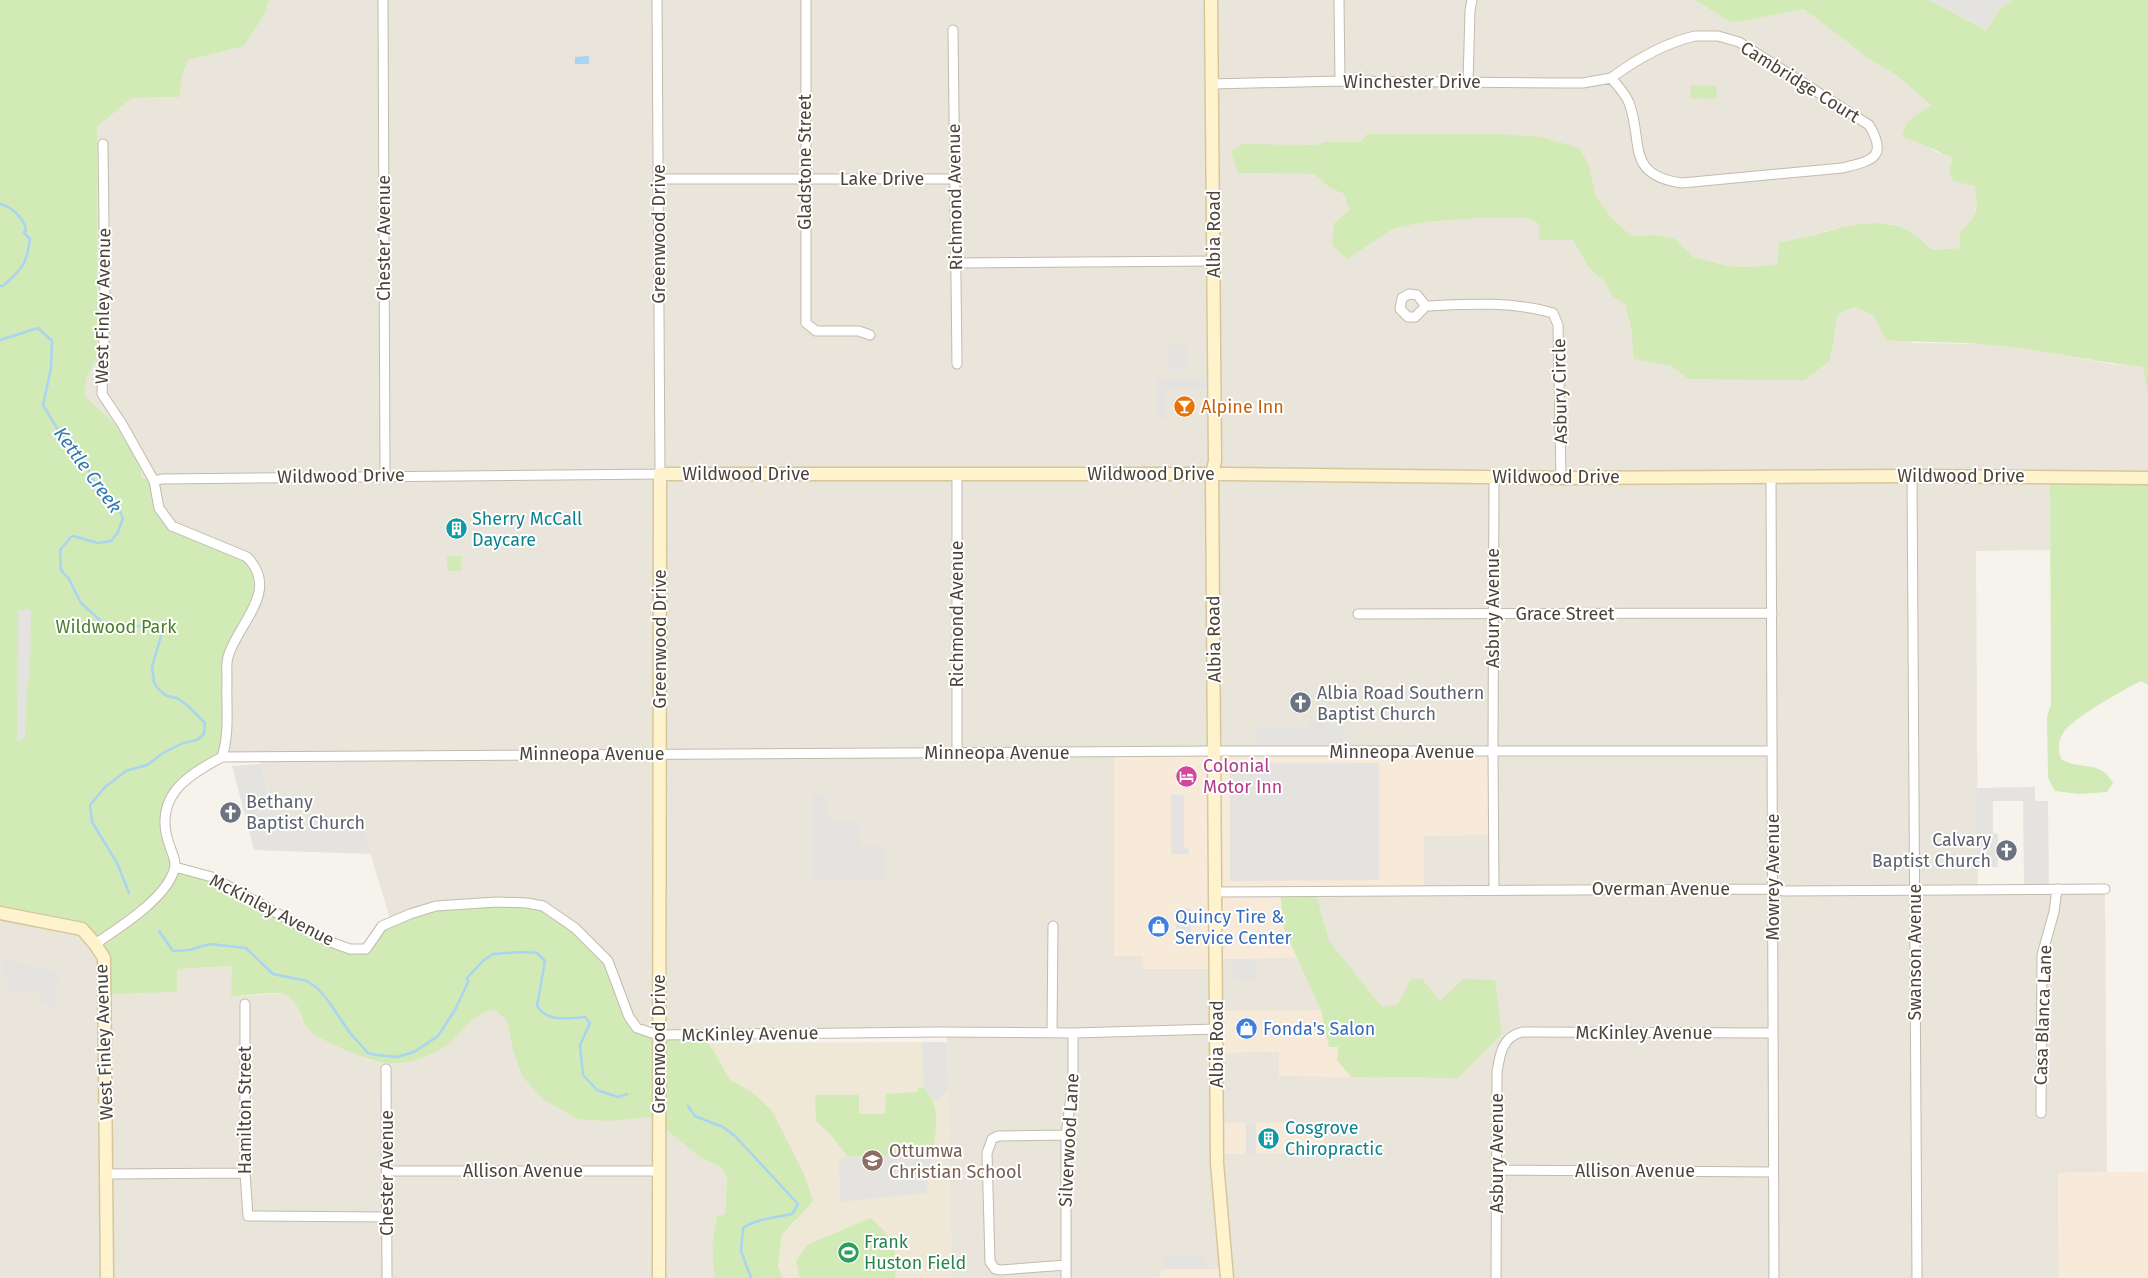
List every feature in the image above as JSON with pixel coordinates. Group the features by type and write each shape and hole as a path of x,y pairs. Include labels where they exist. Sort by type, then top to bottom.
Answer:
{"street":[{"name":"Chester Avenue","path":"383,0 385,475"},
{"name":"Greenwood Drive","path":"657,0 660,474 659,1278"},
{"name":"Gladstone Street","path":"806,0 806,323 816,331 859,331 870,336"},
{"name":"Albia Road","path":"1211,0 1215,261 1215,461 1212,474 1217,1163 1227,1278"},
{"path":"1339,0 1340,81"},
{"path":"1468,82 1472,0"},
{"name":"Richmond Avenue","path":"953,30 957,364"},
{"name":"Cambridge Court","path":"1695,36 1718,36 1739,42 1869,125 1877,138 1879,148 1875,157 1867,162 1842,168 1682,183 1664,180 1648,170 1639,156 1629,101 1611,78 1630,64 1673,41 1695,36"},
{"name":"Winchester Drive","path":"1212,84 1340,81 1570,83 1611,78"},
{"name":"West Finley Avenue","path":"103,144 105,305 102,394 118,417 154,481 159,508 172,526 247,557 253,563 258,573 260,584 256,603 238,632 227,659 227,742 222,757"},
{"name":"Lake Drive","path":"659,179 956,178"},
{"path":"956,263 1215,261"},
{"name":"Asbury Circle","path":"1426,306 1517,306 1552,312 1558,325 1561,478"},
{"name":"Wildwood Drive","path":"154,481 162,479 385,475 660,474 1212,474 1561,478 1771,476 2148,478"},
{"name":"Richmond Avenue","path":"957,474 957,754"},
{"name":"Mowrey Avenue","path":"1771,476 1774,1278"},
{"name":"Swanson Avenue","path":"1912,476 1917,1278"},
{"name":"Asbury Avenue","path":"1494,477 1492,752 1494,889"},
{"name":"Grace Street","path":"1358,614 1772,613"},
{"name":"Minneopa Avenue","path":"222,757 1215,751 1772,751"},
{"path":"175,867 166,835 166,807 181,783 196,770 222,757"},
{"name":"West Finley Avenue","path":"107,1278 105,974 104,958 95,944 139,913 164,888 175,867"},
{"name":"McKinley Avenue","path":"175,867 212,877 325,940 350,949 366,949 382,926 410,914 436,906 496,902 527,903 543,906 575,928 608,961 629,1017 637,1028 658,1035 937,1032 1073,1033 1217,1030"},
{"name":"Overman Avenue","path":"1216,892 1773,888 1784,891 2105,889"},
{"name":"Casa Blanca Lane","path":"2041,1113 2042,955 2054,912 2057,888"},
{"path":"0,913 82,929 95,944"},
{"path":"1052,1033 1053,926"},
{"name":"Hamilton Street","path":"245,1004 245,1173 248,1216 387,1217"},
{"name":"McKinley Avenue","path":"1514,1034 1522,1032 1773,1033"},
{"name":"Silverwood Lane","path":"1066,1278 1066,1135 1073,1080 1073,1033"},
{"name":"Asbury Avenue","path":"1496,1278 1497,1072 1504,1042 1514,1034"},
{"name":"Chester Avenue","path":"386,1069 387,1278"},
{"path":"1066,1135 998,1136 992,1139 988,1149 988,1161 990,1262 995,1269 1066,1265"},
{"name":"Allison Avenue","path":"1497,1170 1774,1172"},
{"name":"Allison Avenue","path":"386,1172 659,1171"},
{"path":"107,1174 245,1173"}],"shaded area":[{"path":"269,0 1695,0 1732,23 1804,9 1868,58 1896,75 1932,106 1907,122 1921,142 1936,152 1953,158 1974,185 1978,203 1972,221 1960,232 1960,248 1932,250 1911,232 1891,224 1829,230 1794,241 1780,242 1777,264 1751,267 1728,266 1694,257 1674,238 1654,235 1631,236 1611,217 1595,197 1588,163 1496,134 1367,134 1360,142 1324,142 1238,173 1314,174 1330,188 1344,194 1349,210 1334,223 1347,259 1395,228 1427,222 1480,218 1527,218 1539,224 1540,240 1573,240 1588,267 1604,281 1613,297 1625,303 1631,327 1635,359 1671,366 1688,379 1805,380 1830,361 1838,314 1855,307 1873,315 1912,343 1990,344 2038,350 2111,364 2144,367 2148,393 2148,478 2051,477 2051,550 1976,551 1978,889 2105,890 2107,1172 2058,1173 2059,1278 1227,1278 1206,1269 1164,1269 1159,1278 951,1278 947,1032 658,1035 391,922 363,829 276,826 259,755 222,757 172,526 142,478 137,456 115,424 85,396 86,380 97,357 97,127 132,98 180,97 182,77 188,60 244,46 265,14","holes":["1492,752 1424,836 1280,892 1284,929 1298,957 1217,959 1216,969 1144,968 1143,956","1358,1009 1424,1078 1279,1075 1279,1052"]},
{"path":"1929,0 2011,0 2003,5 1986,30"},
{"path":"1167,345 1188,345 1188,369 1167,369"},
{"path":"1208,378 1208,389 1166,389 1166,421 1157,421 1156,379"},
{"path":"18,610 31,610 30,674 27,686 25,737 17,743"},
{"path":"1339,715 1351,752 1256,751 1256,727 1309,726 1310,716"},
{"path":"1114,752 1493,752 1494,835 1424,836 1424,891 1320,889 1284,929 1299,958 1217,959 1217,969 1144,969 1143,956 1114,956"},
{"path":"1230,762 1379,763 1379,880 1230,881"},
{"path":"261,764 276,826 363,828 371,854 254,850 232,766"},
{"path":"2035,787 2035,801 2048,801 2049,884 2024,884 2023,801 1993,801 1993,833 1998,834 1998,867 1977,867 1976,788"},
{"path":"812,794 826,794 827,821 859,821 859,846 886,846 886,881 812,880"},
{"path":"1184,794 1184,848 1189,848 1189,854 1171,854 1171,795"},
{"path":"1176,908 1191,908 1191,943 1176,943"},
{"path":"0,913 82,929 177,992 177,969 233,966 231,997 283,993 295,1001 301,1017 310,1031 372,1061 468,1023 481,1012 495,1010 507,1021 513,1050 651,1117 701,1158 721,1167 727,1177 725,1214 717,1216 712,1245 714,1278 0,1278"},
{"path":"1255,959 1256,981 1234,981 1233,960"},
{"path":"4,960 59,972 56,1007 42,1005 41,994 7,990 7,977 1,977"},
{"path":"1321,1010 1329,1046 1339,1047 1337,1060 1351,1077 1279,1076 1279,1052 1217,1053 1217,1011"},
{"path":"922,1042 947,1042 948,1089 941,1099 933,1100 924,1088"},
{"name":"Ottumwa Christian School","path":"947,1042 951,1278 783,1278 778,1266 782,1235 796,1221 730,1080 708,1043"},
{"path":"1325,1122 1324,1153 1217,1154 1217,1123"},
{"path":"1246,1123 1256,1123 1256,1154 1246,1154"},
{"path":"932,1154 926,1193 840,1202 839,1157"},
{"path":"2148,1172 2148,1278 2059,1278 2058,1173"},
{"path":"1163,1256 1205,1256 1206,1269 1164,1269"},
{"path":"1164,1269 1226,1269 1227,1278 1159,1278"}],"green space":[{"name":"Wildwood Park","path":"0,0 269,0 265,14 244,46 188,60 182,77 180,97 132,98 97,127 97,357 86,380 85,396 115,424 137,456 142,478 154,481 159,508 172,526 247,557 260,584 231,647 222,757 170,798 166,835 176,863 212,877 325,940 366,949 382,926 410,914 467,902 543,906 608,961 637,1028 704,1035 730,1080 752,1092 772,1111 804,1174 813,1201 782,1235 778,1266 783,1278 714,1278 712,1245 717,1216 725,1214 727,1177 721,1167 701,1158 651,1117 608,1121 577,1119 543,1099 522,1076 513,1050 507,1021 495,1010 478,1015 451,1042 431,1054 401,1063 379,1062 346,1050 315,1035 306,1026 293,1001 284,994 267,993 231,997 232,966 177,969 177,992 105,994 104,958 82,929 0,907"},
{"path":"1695,0 1929,0 1986,30 2003,5 2011,0 2148,0 2148,393 2143,367 2011,347 1886,340 1873,315 1855,307 1838,314 1830,361 1805,380 1688,379 1671,366 1634,359 1631,327 1625,304 1613,297 1604,281 1588,267 1573,240 1539,240 1539,224 1527,218 1480,218 1427,222 1395,228 1347,259 1332,245 1334,223 1349,210 1344,194 1330,188 1314,174 1238,173 1231,152 1242,144 1316,145 1324,142 1360,142 1367,134 1496,134 1541,137 1579,148 1588,163 1596,197 1611,217 1631,236 1654,235 1674,238 1694,257 1728,266 1751,267 1777,264 1779,242 1847,227 1881,223 1897,226 1915,235 1932,250 1960,248 1960,232 1976,211 1977,200 1974,186 1953,181 1949,170 1953,158 1902,137 1907,122 1931,105 1896,75 1868,58 1804,9 1732,23"},
{"path":"1691,85 1717,86 1716,99 1690,98"},
{"path":"2050,477 2148,478 2148,685 2141,681 2111,697 2068,727 2059,743 2061,759 2096,768 2108,776 2113,783 2107,792 2079,794 2055,791 2048,778 2047,717 2051,704"},
{"path":"447,556 461,556 461,571 447,571"},
{"path":"1315,891 1329,941 1382,1007 1398,1004 1411,979 1422,979 1440,1001 1463,979 1495,980 1502,1034 1458,1078 1351,1077 1337,1060 1338,1047 1329,1047 1321,1010 1284,929 1280,892"},
{"path":"918,1088 924,1088 930,1095 935,1111 936,1128 932,1154 848,1157 830,1134 816,1121 815,1095 859,1095 859,1114 885,1114 886,1094 917,1092"},
{"name":"Frank Huston Field","path":"870,1218 884,1231 892,1244 895,1259 895,1278 800,1278 796,1261 807,1245"}],"water":[{"path":"589,56 589,64 575,64 575,57"}],"waterway":[{"name":"Kettle Creek","path":"0,204 9,208 20,217 25,226 26,230 24,233 30,239 27,256 22,266 3,286 0,286"},
{"name":"Kettle Creek","path":"0,340 38,328 52,341 51,368 43,405 64,440 85,463 94,482 116,504 123,518 118,532 111,541 98,543 71,537 60,550 61,570 69,579 81,603 102,622 115,626 153,627 161,636 152,667 154,682 158,689 167,696 177,698 187,705 205,723 204,734 197,740 183,743 163,753 147,765 126,771 105,787 90,805 92,822 117,863 129,893"},
{"name":"Kettle Creek","path":"159,931 173,951 189,950 210,944 246,948 273,974 307,981 317,988 327,999 350,1033 368,1053 397,1057 414,1052 438,1036 455,1010 468,982 467,978 484,960 493,954 537,953 545,961 537,1006 547,1015 553,1017 585,1017 590,1023 580,1045 583,1075 597,1090 618,1097 627,1094"},
{"name":"Kettle Creek","path":"688,1106 695,1116 723,1127 735,1136 798,1204 792,1214 760,1220 743,1228 741,1251 751,1278"}],"place":[{"name":"Alpine Inn","path":"1185,407"},
{"name":"Sherry McCall Daycare","path":"456,529"},
{"name":"Albia Road Southern Baptist Church","path":"1301,703"},
{"name":"Colonial Motor Inn","path":"1187,776"},
{"name":"Bethany Baptist Church","path":"230,812"},
{"name":"Calvary Baptist Church","path":"2007,850"},
{"name":"Quincy Tire & Service Center","path":"1159,927"},
{"name":"Fonda's Salon","path":"1247,1029"},
{"name":"Cosgrove Chiropractic","path":"1269,1138"},
{"name":"Ottumwa Christian School","path":"873,1161"},
{"name":"Frank Huston Field","path":"848,1252"}]}
